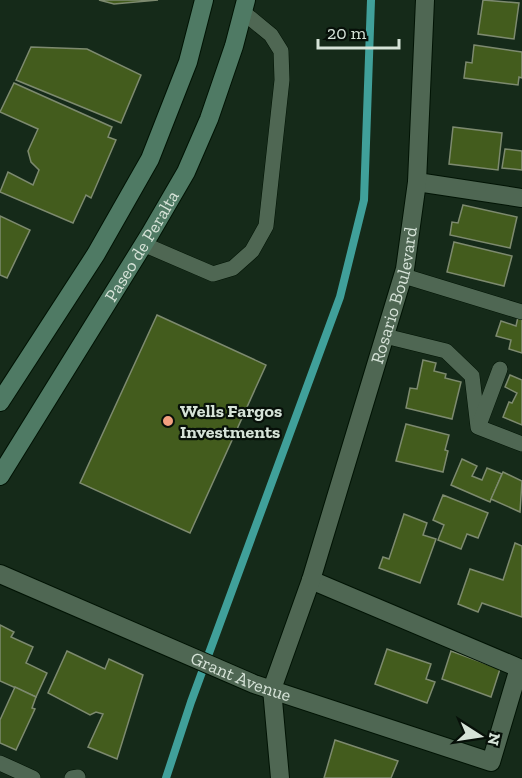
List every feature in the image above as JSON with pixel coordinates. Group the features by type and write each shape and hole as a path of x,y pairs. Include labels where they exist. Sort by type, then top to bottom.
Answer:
{"main road":[{"name":"Paseo de Peralta","path":"0,402 96,254 150,159 188,62 204,0"},
{"name":"Paseo de Peralta","path":"0,476 186,172 209,119 234,46 244,6"}],"street":[{"name":"Rosario Boulevard","path":"280,778 263,687 311,580 404,276 417,182 425,0"},
{"path":"417,182 522,198"},
{"name":"Grant Avenue","path":"0,574 263,687 491,762 519,668 311,580"}],"lane":[{"path":"143,244 213,274 233,268 252,251 266,226 282,80 281,51 272,36 244,6"},
{"path":"404,276 522,312"},
{"path":"385,336 446,351 472,376 478,427"},
{"path":"478,427 500,369"},
{"path":"478,427 522,444"},
{"path":"0,763 33,778"}],"building":[{"path":"99,0 158,0 114,4"},
{"path":"483,0 519,3 514,39 478,34"},
{"path":"474,45 522,52 522,78 519,77 518,85 464,78 466,62 472,63"},
{"path":"31,47 87,49 141,75 121,123 16,80"},
{"path":"14,83 112,127 108,137 116,140 91,198 86,195 73,223 0,192 8,172 33,185 39,170 31,162 28,151 38,129 0,112"},
{"path":"453,127 502,133 498,170 449,164"},
{"path":"505,149 522,151 522,170 502,168"},
{"path":"463,205 517,217 510,248 450,235 452,222 458,223"},
{"path":"0,216 30,230 7,278 0,275"},
{"path":"454,242 512,256 504,286 447,272"},
{"path":"157,315 266,365 190,533 80,483"},
{"path":"518,317 522,318 522,353 509,349 511,340 496,336 501,321 516,326"},
{"path":"423,360 436,363 434,371 446,374 445,378 461,382 452,419 406,408 410,388 417,389"},
{"path":"510,375 522,380 522,425 503,417 509,402 512,403 517,393 505,387"},
{"path":"406,424 449,435 443,472 396,461"},
{"path":"462,459 477,466 472,476 482,480 487,468 502,474 490,502 451,485"},
{"path":"503,472 522,481 520,512 491,499"},
{"path":"443,495 488,513 478,538 467,534 461,549 438,540 444,525 433,520"},
{"path":"404,514 427,523 423,535 436,539 420,583 379,568 383,557 389,559"},
{"path":"515,543 522,546 522,617 482,603 478,612 458,604 470,569 503,580"},
{"path":"0,625 14,632 11,637 33,647 26,663 47,673 36,697 0,681"},
{"path":"387,649 431,664 426,679 435,682 427,703 375,684"},
{"path":"67,651 105,669 109,659 143,675 117,759 88,747 103,714 96,712 90,715 48,693"},
{"path":"451,651 500,669 491,697 442,679"},
{"path":"15,687 36,697 32,708 35,709 16,750 0,743 0,720"},
{"path":"335,740 398,761 391,778 324,778"}],"waterway":[{"path":"166,778 191,702 340,297 364,200 371,0"}],"place":[{"name":"Wells Fargos Investments","path":"168,421"}]}
